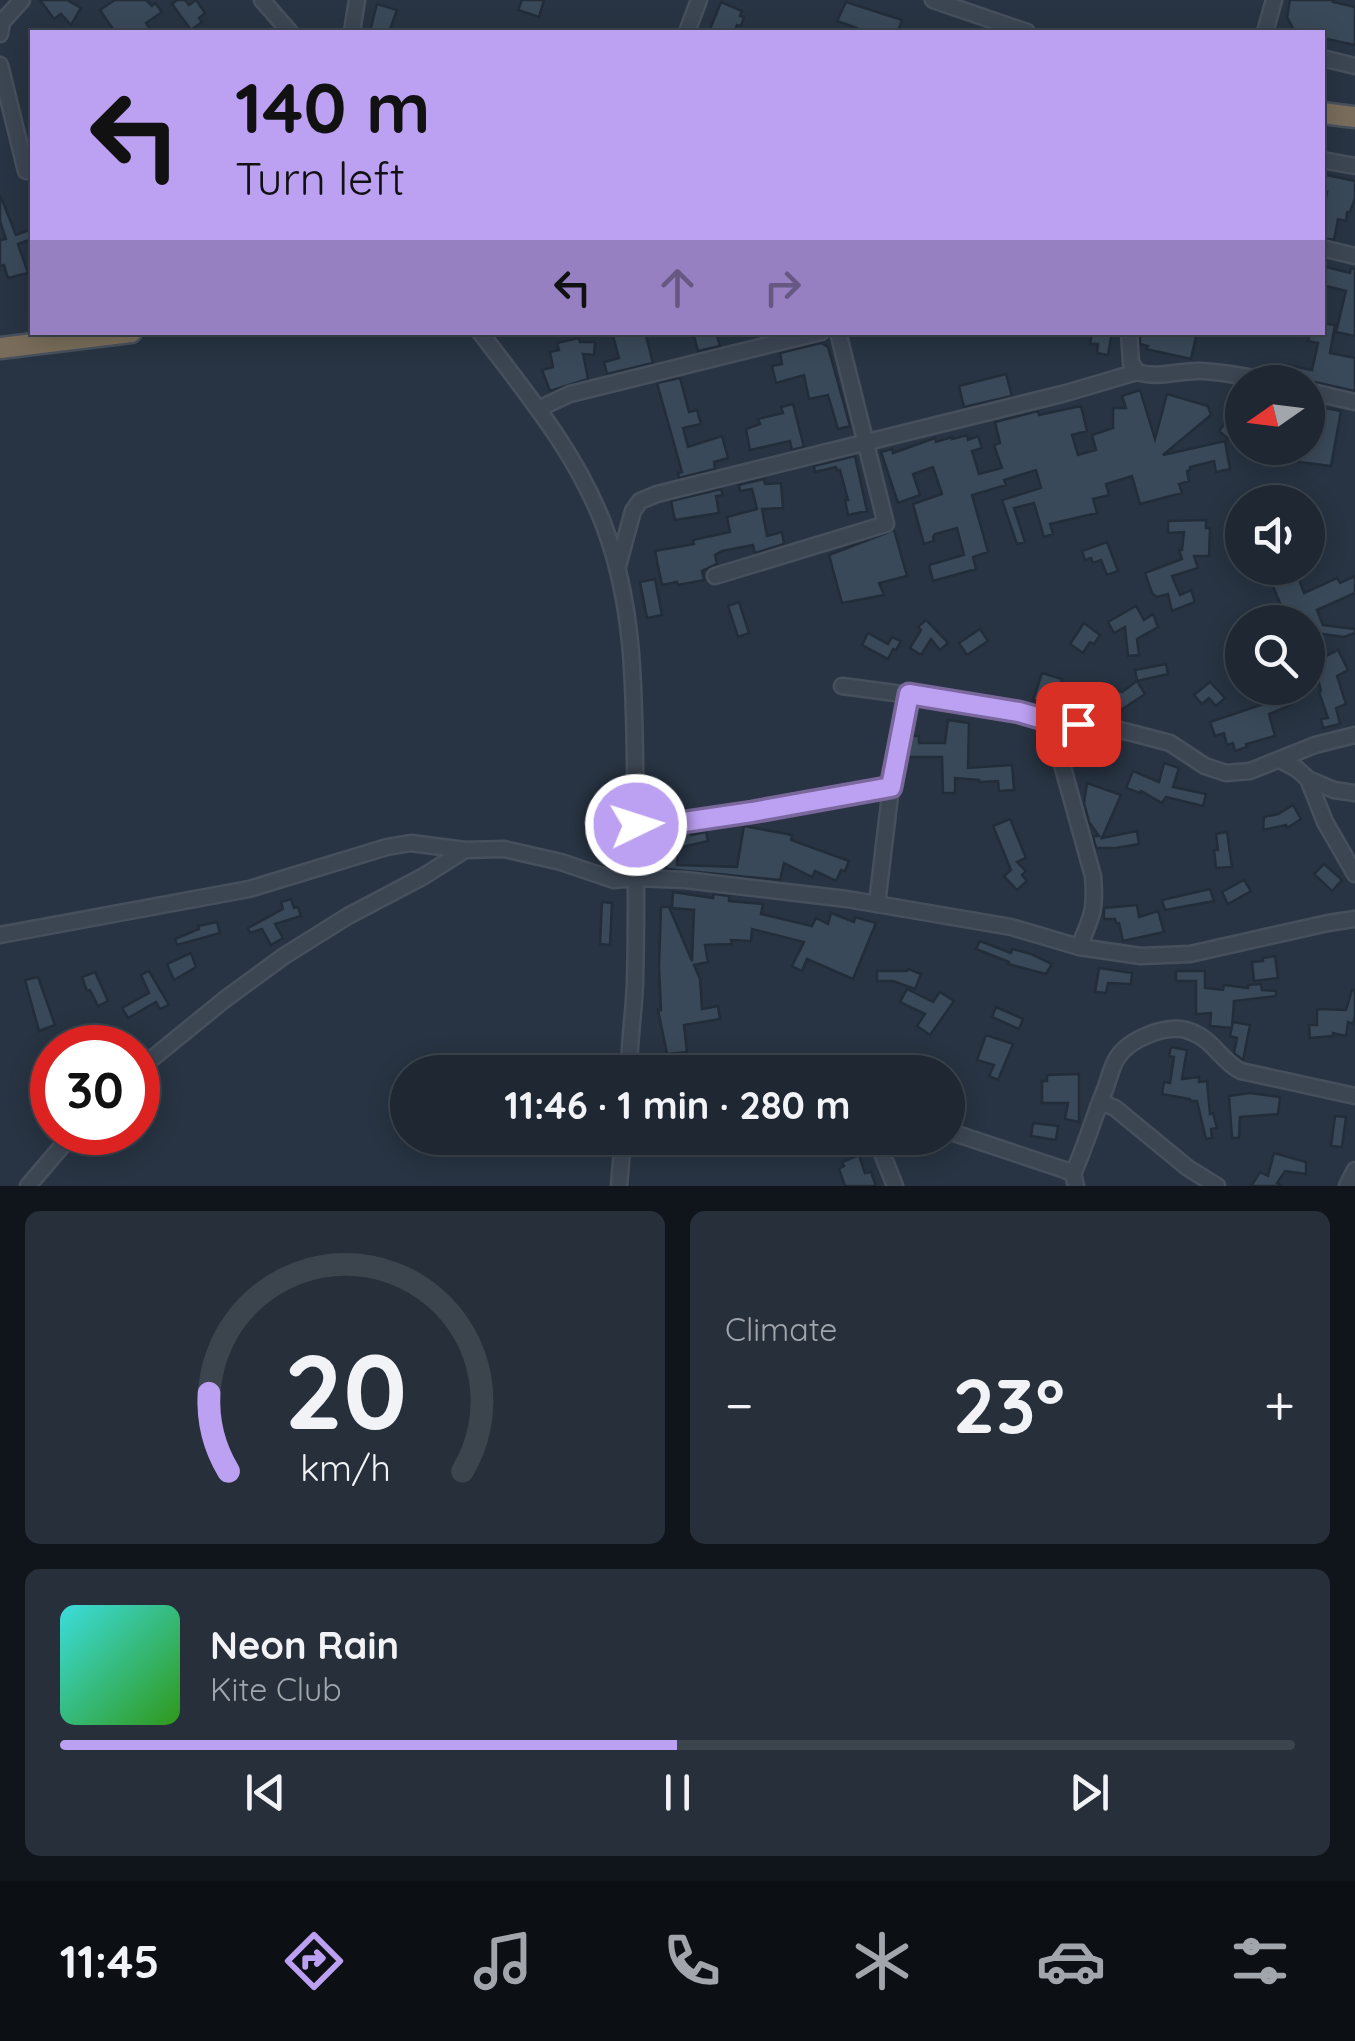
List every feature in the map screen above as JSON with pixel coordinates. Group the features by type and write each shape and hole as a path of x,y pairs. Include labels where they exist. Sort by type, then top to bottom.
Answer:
{"highway":[{"path":"1325,113 1355,117"},
{"path":"0,348 106,335"}],"street":[{"path":"0,34 2,22 22,0"},
{"path":"262,0 288,30"},
{"path":"352,30 357,0"},
{"path":"688,30 699,0"},
{"path":"933,0 1022,30"},
{"path":"1266,30 1274,0"},
{"path":"1325,59 1355,66"},
{"path":"0,65 26,171"},
{"path":"1325,161 1355,166"},
{"path":"1325,249 1355,256"},
{"path":"482,335 540,408 580,474 618,566 634,692 635,983 630,1055"},
{"path":"540,408 570,394 809,335"},
{"path":"715,576 886,524 839,335"},
{"path":"1130,335 1131,363 1138,372"},
{"path":"618,566 633,511 640,501 657,494 1138,372 1225,373"},
{"path":"1325,395 1355,402"},
{"path":"842,686 1106,727 1170,743 1205,766 1226,774 1250,771 1315,745 1355,735"},
{"path":"877,904 891,787 909,694"},
{"path":"1050,721 1093,876 1094,914 1079,947"},
{"path":"1280,760 1308,779 1355,794"},
{"path":"1308,779 1325,822 1355,874"},
{"path":"636,825 657,826 752,812 891,787"},
{"path":"0,936 250,888 388,847 428,844 465,850 504,849 562,862 604,878 685,880 877,904 1011,927 1079,947 1142,956 1190,954 1355,919"},
{"path":"160,1052 284,956 465,850"},
{"path":"965,1138 1075,1180 1118,1056 1146,1036 1169,1029 1202,1037 1241,1071 1355,1096"},
{"path":"1098,1107 1105,1104 1115,1108 1188,1168 1217,1186"},
{"path":"28,1186 54,1155"},
{"path":"618,1186 621,1155"},
{"path":"883,1155 895,1186"},
{"path":"1346,1186 1355,1170"}],"building":[{"path":"40,0 67,0 81,8 71,25 61,14 54,19"},
{"path":"115,0 146,0 162,12 146,23 151,30 114,30 100,10"},
{"path":"185,0 189,5 196,0 205,13 199,18 202,22 191,30 172,4"},
{"path":"522,0 544,0 539,17 518,10"},
{"path":"1290,0 1334,0 1355,7 1355,45 1325,39 1325,30 1294,30 1287,17"},
{"path":"721,2 742,11 741,26 737,25 735,30 710,30"},
{"path":"846,2 902,20 899,30 856,30 837,21"},
{"path":"377,4 397,10 390,30 370,30"},
{"path":"1325,175 1355,181 1355,198 1346,221 1338,219 1334,240 1325,238"},
{"path":"0,195 16,235 30,230 30,240 18,244 28,273 8,278 4,265 0,266 0,240 6,239 0,221"},
{"path":"1325,267 1350,273 1351,268 1355,269 1355,336 1336,332 1346,291 1325,286"},
{"path":"1325,323 1335,325 1330,353 1355,358 1355,391 1325,384 1325,365 1313,365 1318,343 1308,341 1309,335 1325,335"},
{"path":"613,335 646,335 653,363 607,374 604,362 619,358"},
{"path":"694,335 717,335 720,346 698,351"},
{"path":"1092,335 1111,335 1108,355 1097,353 1098,344 1090,344"},
{"path":"1140,335 1196,335 1191,359 1146,349 1148,346 1140,344"},
{"path":"579,338 580,342 595,342 594,355 583,354 588,379 550,391 542,370 553,367 550,352 559,350 557,343"},
{"path":"821,343 828,347 850,426 838,429 828,395 809,399 804,375 776,383 772,366 782,364 780,353"},
{"path":"1006,374 1012,396 964,407 959,386"},
{"path":"680,378 689,412 697,410 701,424 683,428 688,447 722,436 728,458 714,462 715,469 679,478 678,473 682,472 657,383"},
{"path":"1140,390 1155,439 1167,394 1208,406 1211,415 1163,455 1225,441 1225,465 1230,469 1216,472 1214,461 1190,467 1189,481 1179,484 1182,493 1140,504 1132,476 1106,484 1109,495 1093,499 1097,513 1050,524 1053,534 1044,537 1034,503 1014,508 1025,542 1017,544 1002,500 1041,488 1036,470 1004,480 1006,485 972,495 988,552 973,557 976,569 933,581 929,565 964,555 957,528 935,534 934,541 924,544 913,504 942,494 933,467 913,474 920,495 898,503 881,452 892,449 893,453 935,438 936,442 978,436 982,448 972,451 979,474 1002,468 994,445 1000,443 995,422 1081,406 1087,431 1072,435 1078,455 1096,450 1092,435 1113,428 1113,408 1126,408 1122,396"},
{"path":"793,404 804,447 792,450 790,441 750,450 746,429 760,424 758,419 783,413 781,407"},
{"path":"1325,408 1341,411 1331,466 1323,465"},
{"path":"855,456 867,511 848,515 840,470 836,467 815,472 814,466"},
{"path":"764,479 765,484 781,483 783,508 762,509 767,536 782,532 784,544 755,553 753,545 722,551 715,555 717,564 702,571 704,580 662,585 655,551 730,532 727,517 757,509 752,489 740,491 739,485"},
{"path":"721,489 723,495 716,496 719,513 675,520 671,501"},
{"path":"1206,520 1206,528 1210,528 1209,556 1194,556 1198,568 1172,576 1180,595 1191,590 1195,602 1172,611 1168,594 1157,597 1152,593 1145,573 1182,559 1179,550 1184,532 1168,533 1168,521"},
{"path":"894,530 907,576 879,583 884,595 842,603 829,555"},
{"path":"1107,542 1118,571 1107,575 1101,560 1085,560 1082,551"},
{"path":"1355,576 1355,593 1325,606 1281,605 1273,586 1301,585 1304,593 1337,578 1340,583"},
{"path":"655,579 662,615 647,618 640,582"},
{"path":"739,602 749,633 738,637 728,606"},
{"path":"1136,606 1144,620 1153,614 1158,627 1137,639 1139,655 1128,656 1125,627 1114,633 1108,622"},
{"path":"926,620 948,643 940,650 931,639 921,655 910,648 921,630 918,627"},
{"path":"1084,623 1100,635 1083,653 1070,644"},
{"path":"1325,625 1355,629 1355,633 1344,637 1325,634"},
{"path":"980,629 988,641 967,655 959,643"},
{"path":"868,633 888,644 892,637 901,641 888,659 862,645"},
{"path":"1338,650 1348,670 1337,676 1346,704 1336,708 1340,724 1323,728 1321,719 1328,718 1324,705 1325,656"},
{"path":"1166,664 1168,674 1137,681 1135,670"},
{"path":"1042,673 1062,679 1059,690 1050,688 1045,704 1033,700"},
{"path":"1137,681 1145,694 1121,710 1115,702 1092,696 1095,685 1122,692"},
{"path":"1210,682 1225,698 1216,706 1209,698 1202,704 1194,695"},
{"path":"1260,705 1291,705 1269,714 1275,736 1235,751 1233,743 1227,745 1224,733 1215,736 1210,722"},
{"path":"948,720 969,723 968,768 1012,765 1014,790 999,791 998,781 955,778 955,793 943,793 942,757 908,757 912,736 919,736 919,743 945,743"},
{"path":"1164,763 1179,768 1173,787 1206,794 1203,806 1166,797 1162,803 1126,788 1133,771 1159,782"},
{"path":"1087,783 1121,795 1102,838 1137,831 1139,844 1096,848 1093,836 1099,836 1089,822 1084,803"},
{"path":"667,785 672,813 659,815 654,788"},
{"path":"1293,805 1301,819 1287,828 1286,825 1263,830 1264,817"},
{"path":"1010,819 1026,858 1017,862 1026,871 1022,875 1027,881 1017,890 1004,876 1011,870 993,826"},
{"path":"744,826 792,835 791,840 849,861 836,881 815,871 812,877 784,863 780,880 667,869 664,852 660,853 679,834 706,832 708,841 678,848 677,865 737,867"},
{"path":"1227,832 1232,867 1216,868 1216,834"},
{"path":"1324,864 1342,880 1332,891 1314,874"},
{"path":"1244,880 1251,891 1228,904 1222,892"},
{"path":"1210,889 1214,901 1165,910 1162,900"},
{"path":"673,892 713,898 714,894 729,896 729,901 763,904 761,914 812,926 816,918 828,924 831,913 854,922 855,917 876,923 853,979 807,959 802,971 792,966 804,942 752,929 751,941 705,945 708,962 694,965 700,979 702,1009 718,1006 720,1019 684,1025 687,1052 667,1054 658,1010 661,907 669,907 692,961 694,910 672,908"},
{"path":"291,899 301,916 275,924 283,938 271,945 262,929 250,933 248,928 283,909 281,902"},
{"path":"602,902 612,903 610,945 600,944"},
{"path":"1137,905 1139,917 1158,911 1164,932 1123,941 1119,923 1104,919 1104,908"},
{"path":"217,922 220,933 177,945 175,939 199,929 198,926"},
{"path":"980,941 1011,953 1012,949 1031,954 1052,964 1046,974 1008,964 976,949"},
{"path":"191,953 196,967 174,980 167,964"},
{"path":"1275,956 1278,978 1254,981 1252,962"},
{"path":"1099,968 1132,973 1131,984 1108,983 1106,993 1095,992"},
{"path":"908,969 921,974 915,989 893,981 877,981 877,971"},
{"path":"149,971 169,1005 160,1009 156,1002 128,1018 122,1008 149,993 141,975"},
{"path":"1176,971 1205,971 1205,988 1223,990 1224,985 1248,988 1261,984 1262,990 1276,991 1276,996 1234,1001 1232,1028 1210,1026 1211,1013 1196,1014 1196,981 1176,981"},
{"path":"95,972 108,1001 98,1006 82,977"},
{"path":"38,977 55,1025 37,1025 25,980"},
{"path":"907,989 933,1002 940,992 954,1001 930,1035 917,1026 925,1014 900,1002"},
{"path":"1352,990 1355,1016 1353,1024 1348,1022 1346,1036 1333,1033 1310,1038 1309,1025 1317,1025 1317,1009 1346,1010"},
{"path":"996,1007 1023,1019 1019,1029 992,1017"},
{"path":"1233,1022 1250,1025 1243,1060 1234,1053 1237,1038 1230,1036"},
{"path":"986,1035 1013,1044 998,1080 989,1076 994,1065 977,1060"},
{"path":"1171,1047 1187,1050 1182,1079 1199,1077 1199,1082 1207,1081 1210,1114 1213,1113 1217,1128 1211,1129 1212,1138 1206,1139 1197,1101 1162,1094 1164,1082 1170,1083 1174,1057 1169,1056"},
{"path":"1079,1074 1079,1122 1065,1119 1068,1103 1042,1103 1042,1081 1047,1081 1047,1075"},
{"path":"1250,1093 1280,1097 1278,1114 1240,1117 1239,1138 1232,1138 1229,1096"},
{"path":"1335,1116 1346,1117 1342,1147 1331,1146"},
{"path":"1033,1123 1058,1126 1056,1140 1031,1136"},
{"path":"1274,1153 1306,1162 1306,1174 1285,1171 1277,1183 1282,1186 1251,1186 1260,1172 1268,1176"},
{"path":"859,1155 865,1173 871,1172 876,1186 845,1186 839,1169 844,1166 842,1162"}],"route":[{"path":"636,825 657,826 794,806 891,787 909,694 1078,724"}]}
